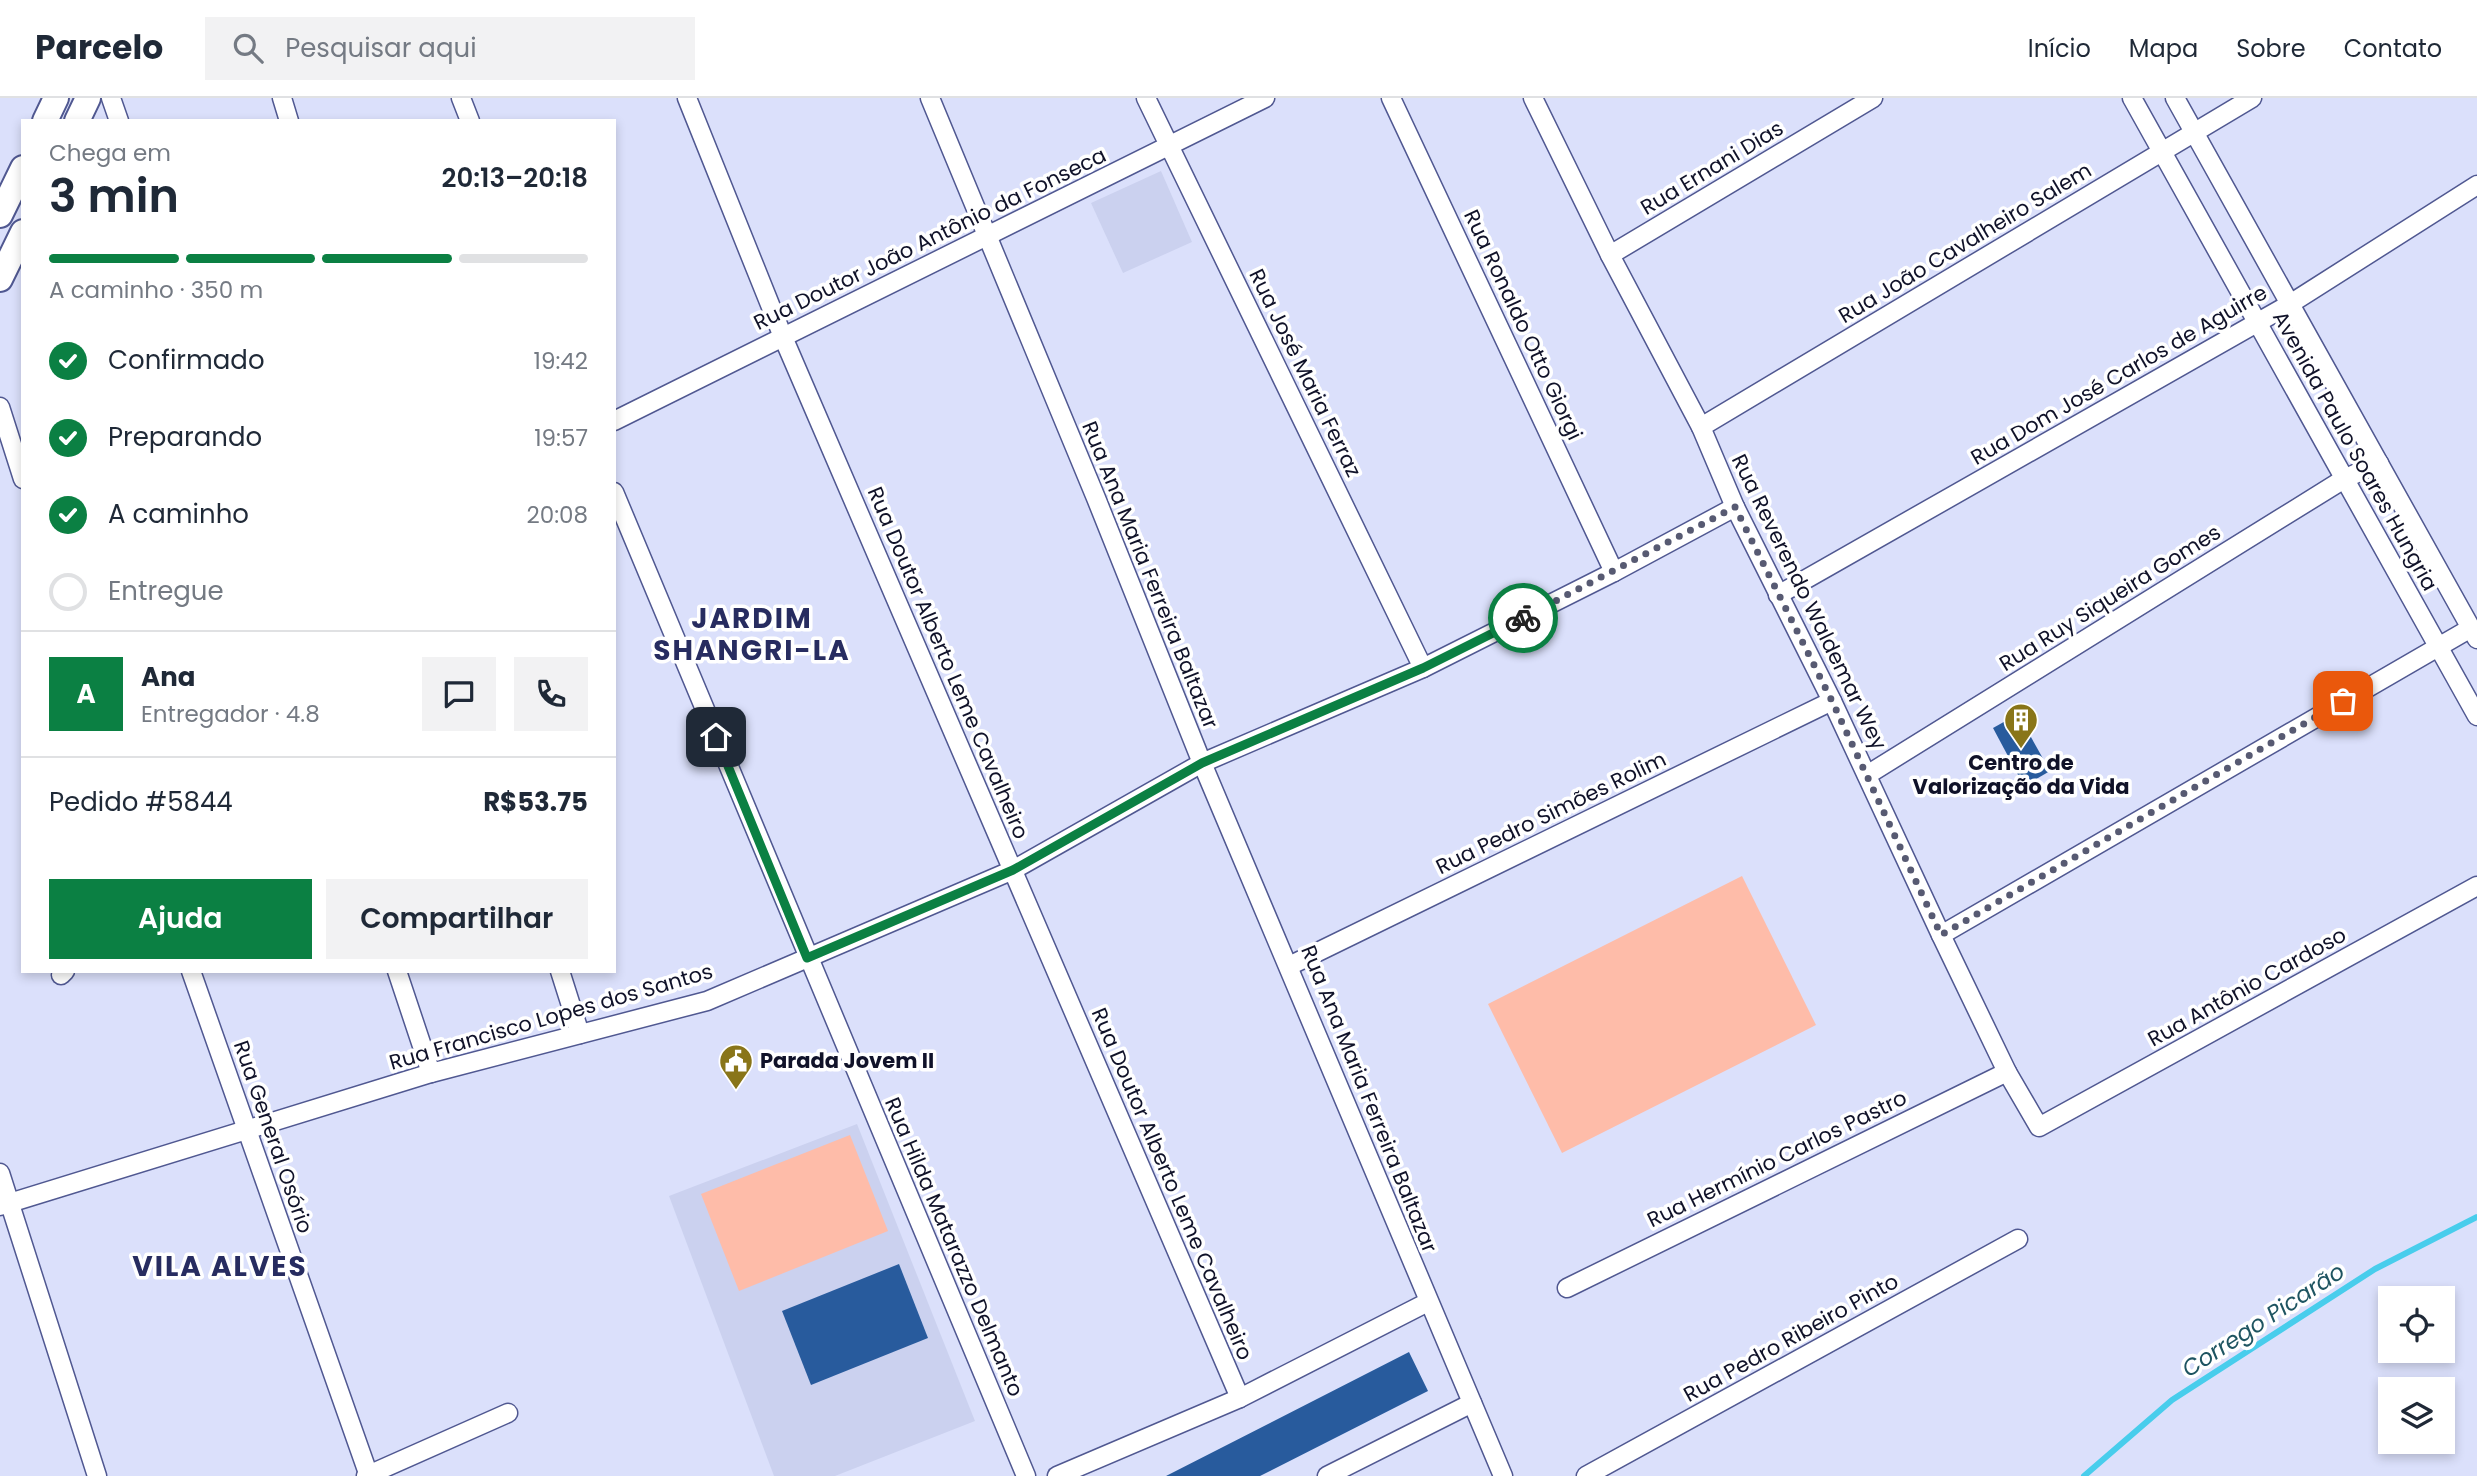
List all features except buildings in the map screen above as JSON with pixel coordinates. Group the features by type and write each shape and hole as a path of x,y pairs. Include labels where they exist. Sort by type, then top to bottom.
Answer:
{"main road":[{"path":"46,119 56,98"},
{"path":"78,119 88,98"},
{"path":"0,215 21,172"},
{"path":"0,279 21,236"}],"street":[{"path":"111,98 118,119"},
{"path":"282,98 288,119"},
{"path":"461,98 469,119"},
{"name":"Rua Doutor Alberto Leme Cavalheiro","path":"687,98 783,337 1240,1398"},
{"name":"Rua Ana Maria Ferreira Baltazar","path":"930,98 1091,486 1202,763 1290,966 1428,1302 1503,1476"},
{"name":"Rua José Maria Ferraz","path":"1146,98 1423,668"},
{"name":"Rua Doutor João Antônio da Fonseca","path":"616,420 1265,98"},
{"name":"Rua Ronaldo Otto Giorgi","path":"1391,98 1614,572"},
{"name":"Rua Reverendo Waldemar Wey","path":"1533,98 1610,255 1701,427 1735,507 1832,701 2007,1072 2039,1127"},
{"name":"Rua Ernani Dias","path":"1610,255 1873,98"},
{"name":"Avenida Paulo Soares Hungria","path":"2132,98 2477,716"},
{"name":"Avenida Paulo Soares Hungria","path":"2175,98 2474,633"},
{"name":"Rua João Cavalheiro Salem","path":"1701,427 2252,98"},
{"name":"Rua Dom José Carlos de Aguirre","path":"1778,595 2258,323 2477,185"},
{"path":"0,407 21,474"},
{"name":"Rua Ruy Siqueira Gomes","path":"1867,775 2344,479 2379,463"},
{"name":"Rua Hilda Matarazzo Delmanto","path":"616,497 1026,1476"},
{"name":"Rua Francisco Lopes dos Santos","path":"5,1204 431,1073 707,1000 1013,870 1202,763 1423,668 1614,572 1735,507"},
{"path":"1941,935 2438,646 2474,633"},
{"name":"Rua Pedro Simões Rolim","path":"1290,966 1832,701"},
{"name":"Rua Antônio Cardoso","path":"2039,1127 2477,886"},
{"name":"Rua General Osório","path":"192,973 368,1476"},
{"path":"398,973 431,1073"},
{"path":"561,973 580,1034"},
{"name":"Rua Hermínio Carlos Pastro","path":"1567,1288 2007,1072"},
{"path":"0,1173 5,1204 97,1476"},
{"name":"Rua Pedro Ribeiro Pinto","path":"1586,1476 2018,1239"},
{"path":"1057,1476 1240,1398 1428,1302"},
{"path":"1327,1476 1472,1404"},
{"path":"368,1476 508,1413"}],"shaded area":[{"path":"1161,171 1192,242 1123,273 1091,203"},
{"path":"1742,876 1816,1025 1562,1153 1488,1004"},
{"path":"857,1124 975,1421 835,1476 774,1476 669,1196"},
{"path":"850,1135 888,1231 739,1291 701,1194"}],"waterway":[{"name":"Corrego Picarão","path":"2084,1476 2172,1400 2375,1269 2477,1217"}],"way so far":[{"path":"1523,618 1735,507 1832,701 1941,935 2343,701"}],"place":[{"name":"Centro de Valorização da Vida","path":"2021,750"},
{"name":"Parada Jovem II","path":"736,1091"}],"district":[{"name":"JARDIM SHANGRI-LA","path":"752,634"},
{"name":"VILA ALVES","path":"220,1266"}],"route":[{"path":"716,737 807,958 1013,870 1202,763 1423,668 1523,618"}]}
